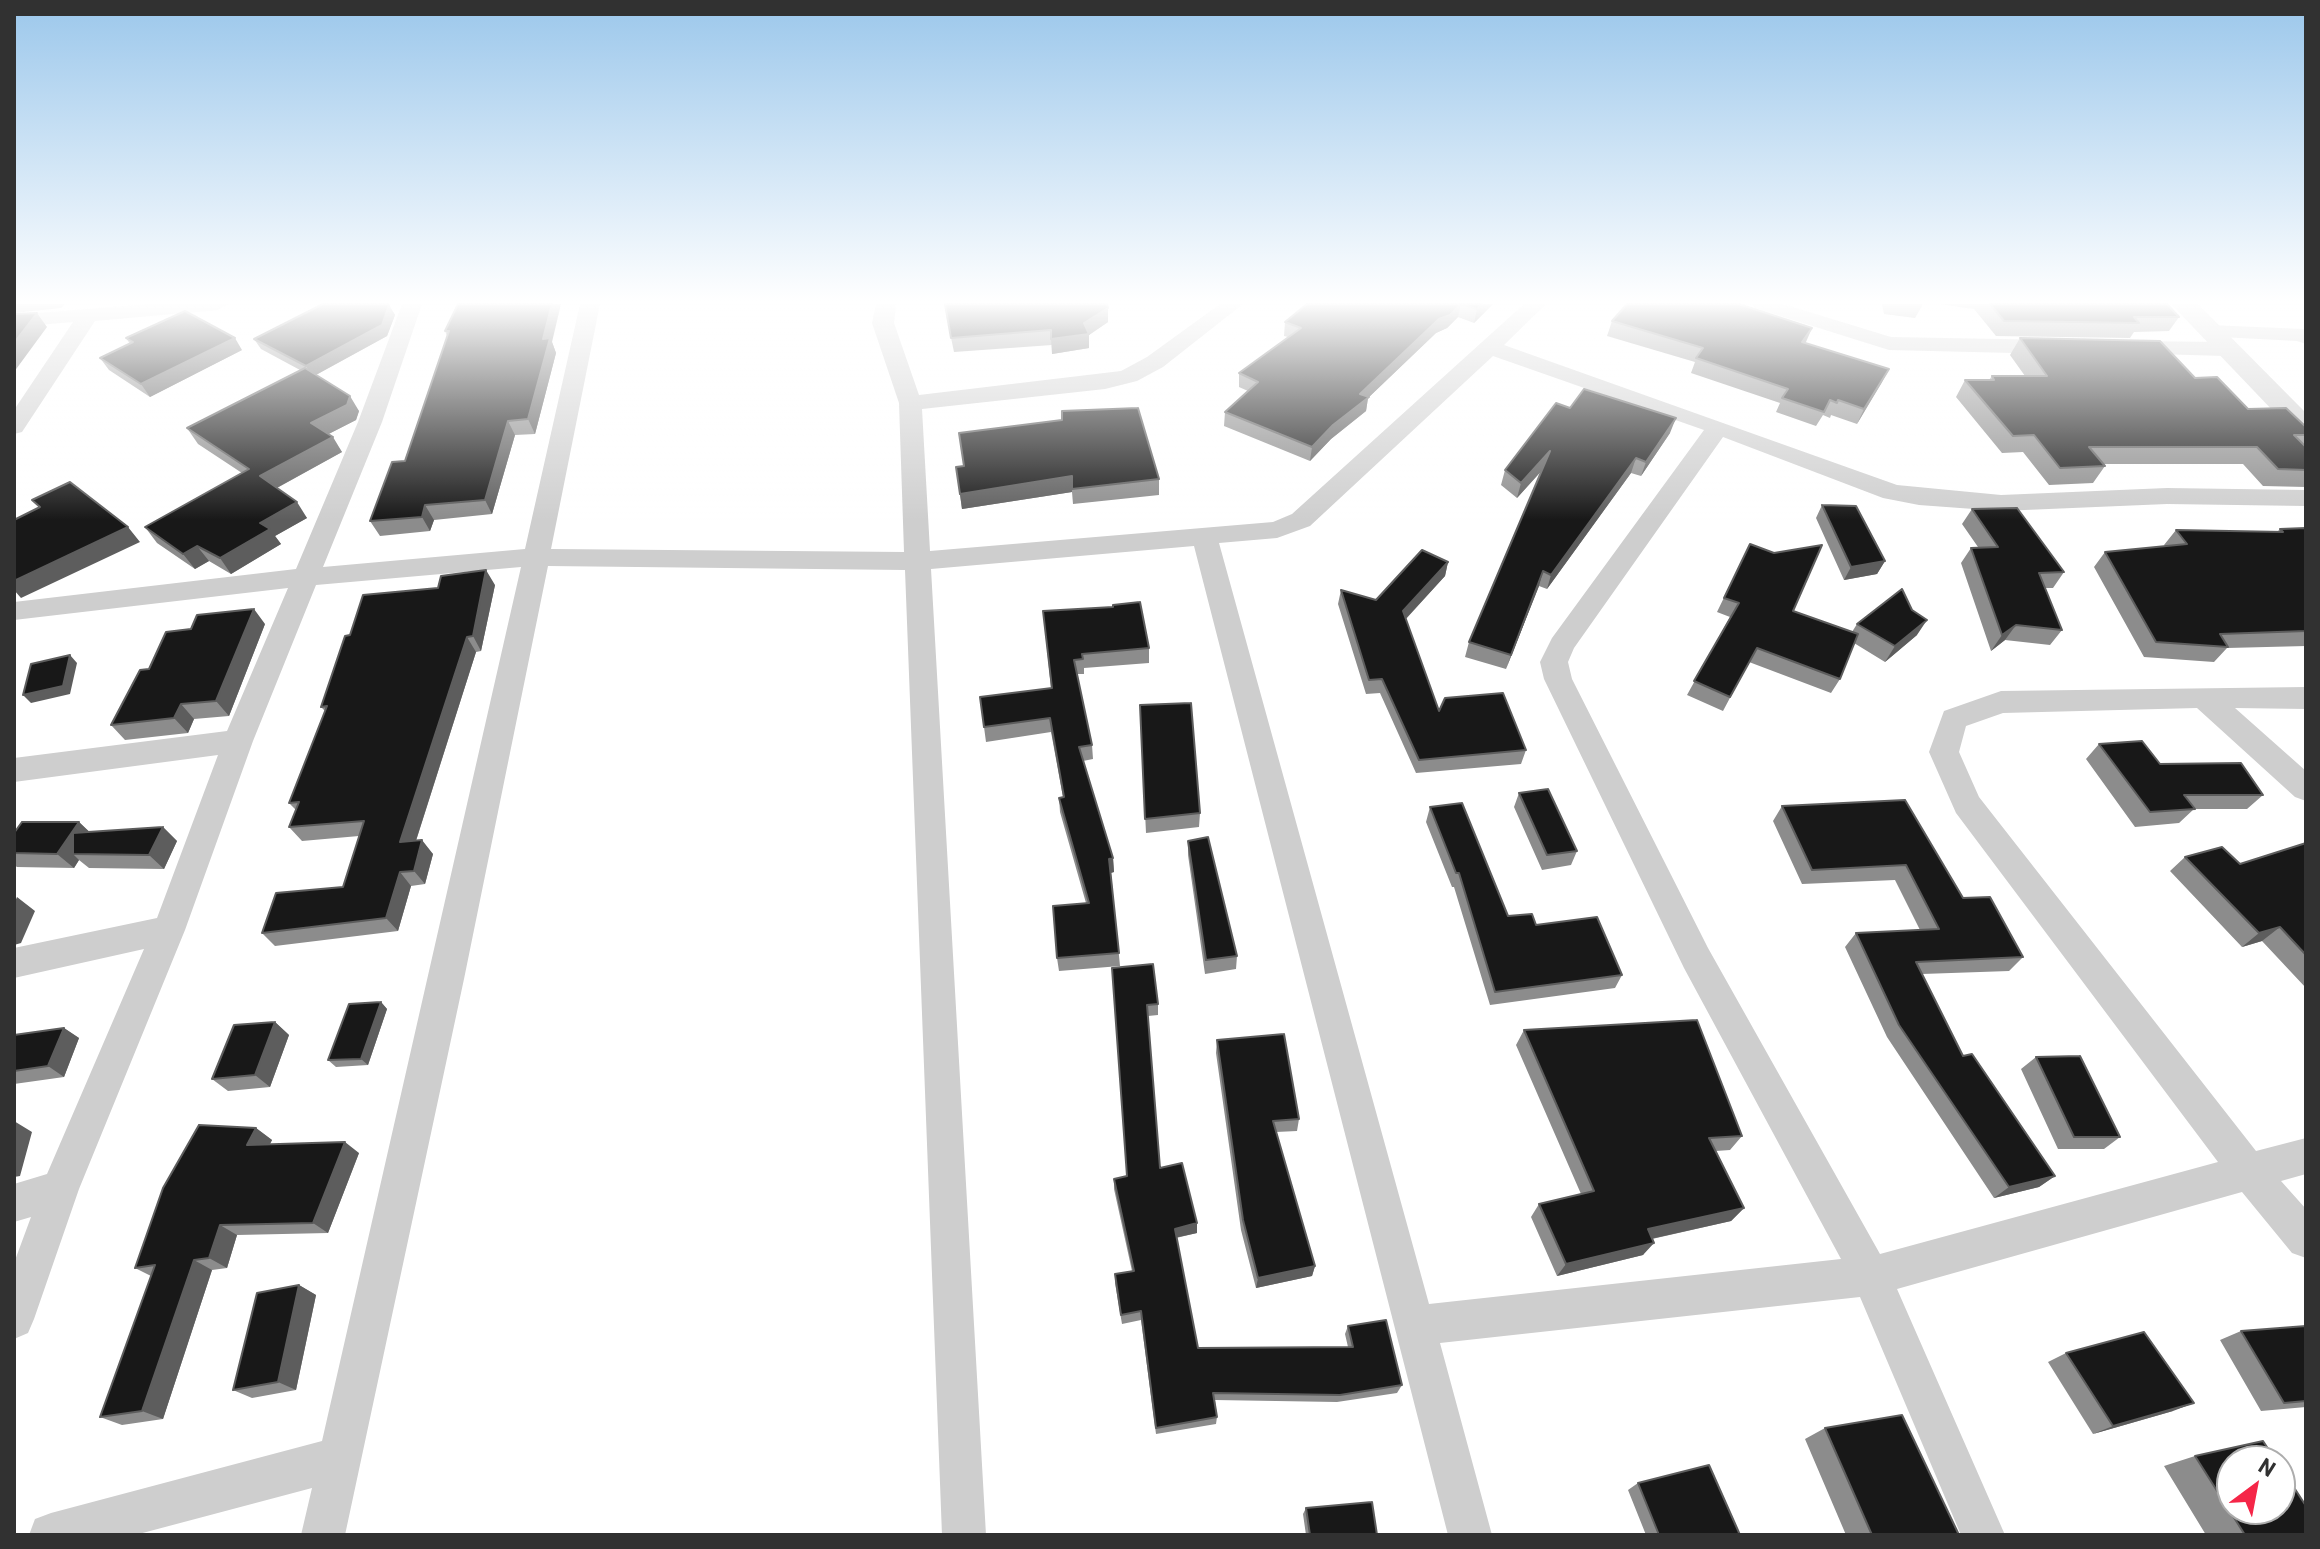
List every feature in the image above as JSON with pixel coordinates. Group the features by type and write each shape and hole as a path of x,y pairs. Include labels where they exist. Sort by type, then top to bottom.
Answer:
{"street":[{"path":"14,427 48,376"},
{"path":"14,1319 60,1189 169,930 238,741 386,376"},
{"path":"323,1535 444,994 575,376"},
{"path":"901,376 910,403 919,561 964,1535"},
{"path":"910,403 1105,382 1128,376"},
{"path":"14,611 305,577 536,557 919,561 1277,530 1301,520 1456,376"},
{"path":"1572,376 1892,492 1919,497 2001,503 2167,496 2306,498"},
{"path":"2254,376 2306,429"},
{"path":"1718,427 1562,645 1554,662 1558,679 1696,958 1871,1276 1983,1535"},
{"path":"1205,538 1470,1535"},
{"path":"2204,697 2306,789"},
{"path":"2306,698 2001,702 1954,719 1944,752 1967,804 2249,1172 2306,1239"},
{"path":"14,770 238,741"},
{"path":"14,963 169,930"},
{"path":"1413,1326 1871,1276 2306,1156"},
{"path":"14,1203 60,1189"},
{"path":"51,1535 338,1459"}],"building":[{"path":"129,376 157,376 141,384"},
{"path":"289,376 318,376 350,396 347,405 311,423 333,437 260,476 297,502 260,523 270,529 220,558 197,546 183,554 145,527 249,469 187,428"},
{"path":"434,376 540,376 528,419 508,421 485,500 425,505 422,517 370,521 392,462 405,461"},
{"path":"1246,376 1379,376 1360,394 1369,397 1333,425 1312,447 1225,412 1258,382"},
{"path":"1750,376 1884,376 1864,409 1830,400 1824,412 1782,398 1788,389"},
{"path":"1992,376 2217,377 2248,409 2286,408 2306,427 2306,435 2294,435 2306,447 2306,470 2278,469 2257,447 2089,447 2105,466 2060,468 2034,435 2013,436 1965,380 1994,380"},
{"path":"1584,389 1676,418 1646,462 1636,458 1551,575 1543,571 1511,655 1469,642 1550,451 1521,483 1505,470 1556,403 1570,408"},
{"path":"1138,408 1159,479 1072,489 1072,476 960,494 956,467 964,466 959,433 1062,420 1062,411"},
{"path":"70,482 128,527 14,581 14,520 40,507 32,500"},
{"path":"1822,505 1856,506 1885,561 1851,567"},
{"path":"2017,508 2064,572 2039,573 2062,630 2016,625 2002,635 1971,548 1998,547 1972,509"},
{"path":"2306,528 2306,631 2220,634 2228,647 2156,642 2105,552 2187,544 2176,530 2283,532 2280,529"},
{"path":"1750,544 1774,553 1822,545 1793,611 1858,634 1840,679 1757,648 1730,697 1694,681 1739,603 1724,598"},
{"path":"1422,550 1448,562 1403,611 1439,711 1445,698 1503,693 1526,750 1419,760 1382,679 1369,680 1341,590 1376,600"},
{"path":"486,570 473,636 467,637 400,842 422,840 414,871 400,872 386,918 262,933 276,893 343,887 364,821 289,827 299,802 289,803 327,706 321,707 345,636 350,635 363,595 438,588 441,576"},
{"path":"1902,589 1912,610 1927,620 1895,646 1857,624"},
{"path":"1140,602 1149,648 1082,654 1083,659 1074,660 1092,745 1079,747 1113,858 1109,859 1119,953 1057,958 1053,906 1089,903 1059,798 1064,797 1050,718 984,727 980,697 1052,688 1043,611 1113,607"},
{"path":"254,609 216,701 181,704 174,718 111,725 140,670 149,669 166,632 191,629 197,615"},
{"path":"70,655 63,686 23,695 31,664"},
{"path":"1191,703 1200,813 1145,819 1140,705"},
{"path":"2142,741 2160,764 2241,763 2263,795 2184,795 2195,809 2150,812 2099,744"},
{"path":"1548,789 1577,851 1547,855 1519,793"},
{"path":"1905,800 1963,898 1990,897 2023,957 1916,962 1963,1056 1972,1054 2055,1176 2009,1187 1899,1025 1856,933 1939,929 1906,865 1812,870 1782,806"},
{"path":"1462,803 1508,916 1532,914 1536,925 1597,917 1622,975 1495,992 1459,873 1456,873 1430,807"},
{"path":"22,822 79,822 57,854 14,853 14,833"},
{"path":"163,827 149,855 73,854 73,833"},
{"path":"1208,837 1237,956 1206,960 1188,841"},
{"path":"2306,843 2306,955 2280,927 2259,933 2185,857 2222,847 2240,864"},
{"path":"1153,964 1158,1004 1147,1005 1160,1168 1182,1163 1197,1223 1175,1229 1198,1348 1353,1347 1348,1326 1386,1320 1402,1385 1340,1395 1213,1393 1217,1417 1156,1428 1141,1311 1121,1315 1115,1274 1134,1271 1114,1179 1127,1176 1112,968"},
{"path":"381,1002 361,1059 328,1060 349,1004"},
{"path":"1697,1020 1742,1136 1709,1138 1744,1208 1648,1229 1654,1243 1566,1264 1539,1204 1594,1191 1524,1030"},
{"path":"275,1022 255,1075 212,1079 234,1025"},
{"path":"64,1028 48,1066 14,1071 14,1035"},
{"path":"1284,1034 1299,1119 1273,1121 1315,1266 1258,1278 1243,1220 1217,1040"},
{"path":"2080,1056 2120,1137 2074,1137 2036,1057"},
{"path":"199,1125 256,1128 247,1145 345,1142 313,1223 220,1225 209,1258 194,1260 142,1411 100,1417 155,1265 135,1268 163,1188"},
{"path":"299,1285 278,1382 233,1390 257,1293"},
{"path":"2306,1326 2306,1401 2284,1403 2241,1331"},
{"path":"2144,1332 2194,1403 2113,1426 2066,1353"},
{"path":"1902,1415 1959,1535 1872,1535 1825,1428"},
{"path":"2263,1441 2266,1445 2245,1445"},
{"path":"2216,1451 2216,1489 2195,1456"},
{"path":"1709,1465 1740,1535 1659,1535 1638,1483"},
{"path":"2296,1491 2306,1506 2306,1535 2245,1535 2239,1525 2296,1525"},
{"path":"1372,1502 1377,1535 1310,1535 1306,1508"}]}
